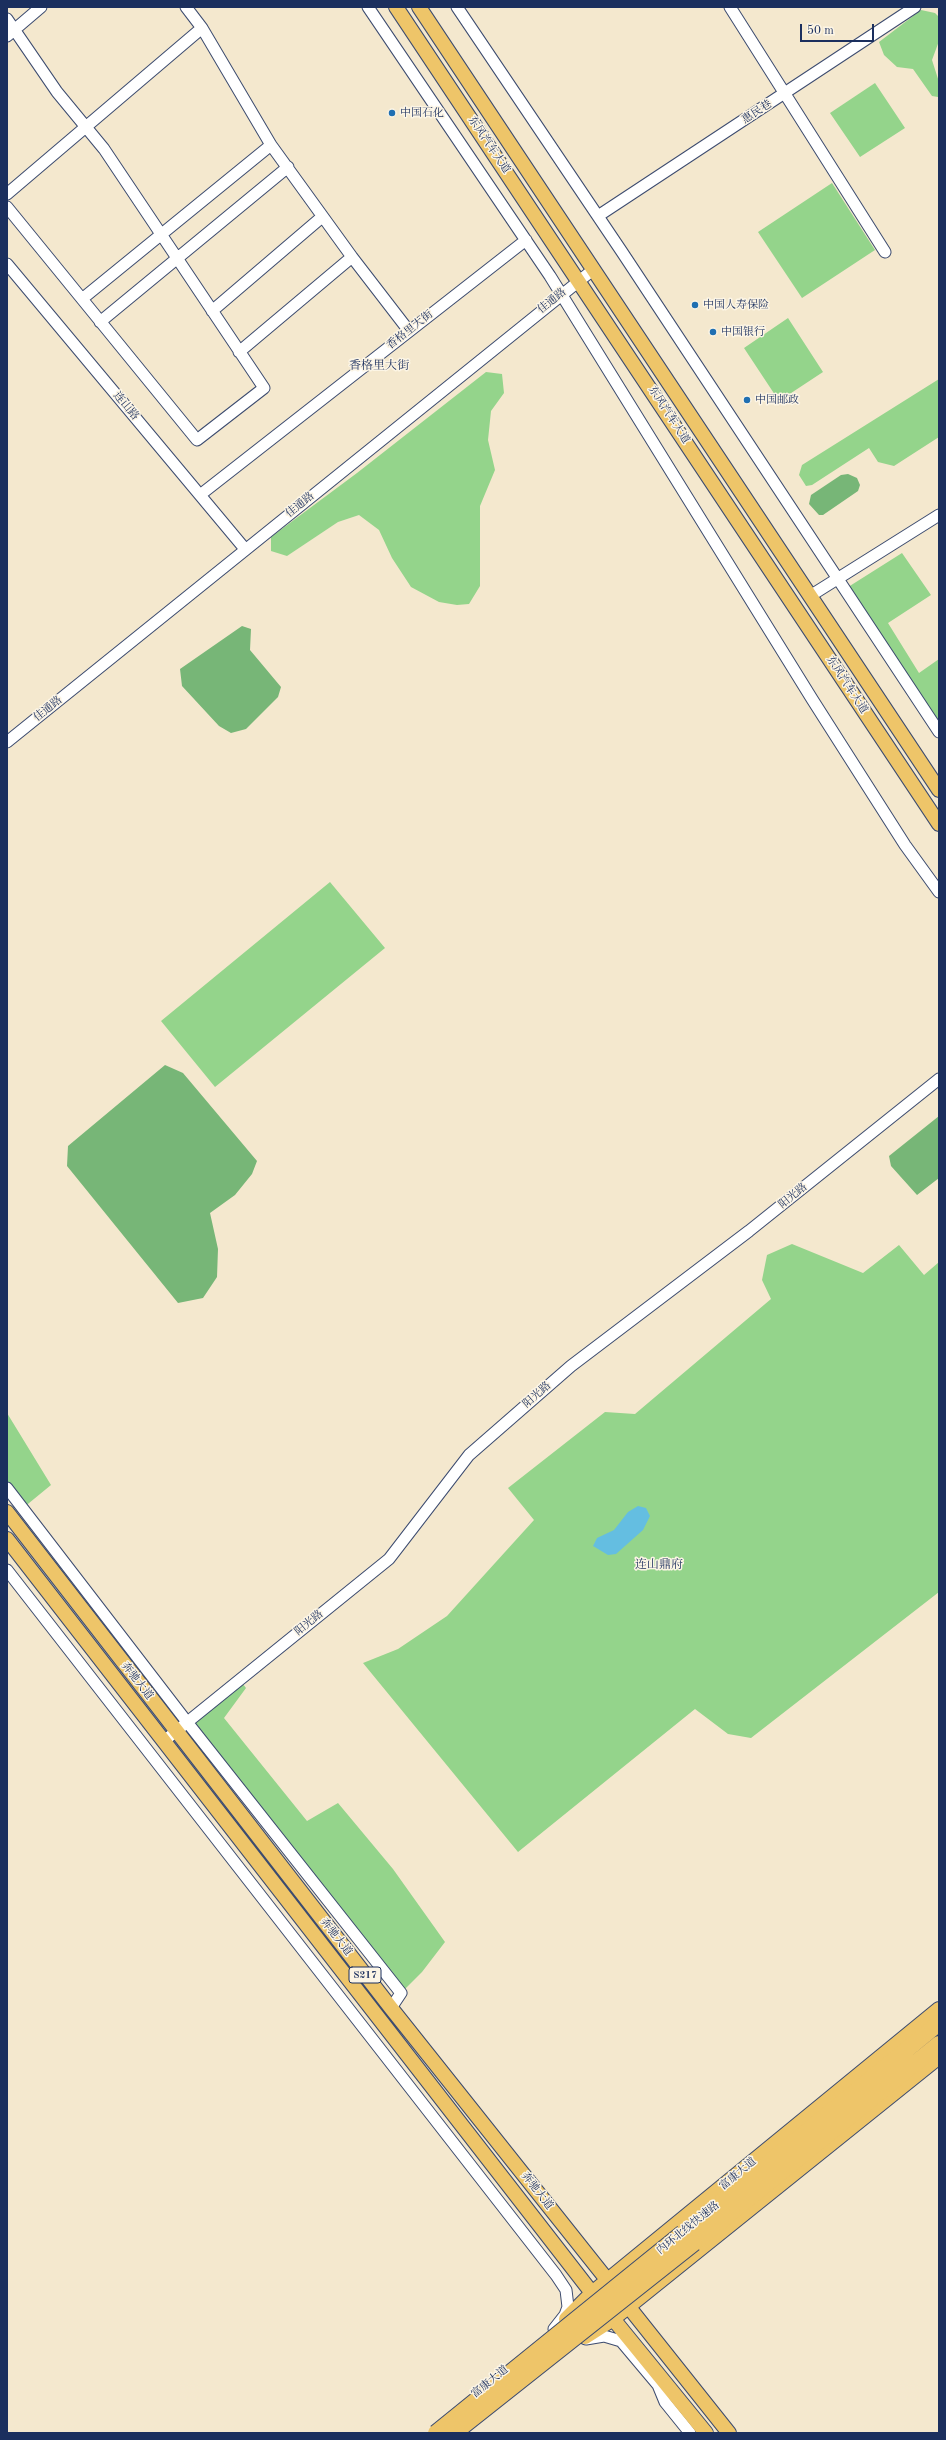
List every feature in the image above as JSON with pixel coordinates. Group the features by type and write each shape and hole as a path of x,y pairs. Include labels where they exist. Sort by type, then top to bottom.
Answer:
{"highway":[{"name":"内环北线快速路","path":"436,2433 939,2023"},
{"name":"内环北线快速路","path":"454,2433 688,2248 939,2044"}],"main road":[{"name":"东风汽车大道","path":"396,7 579,279 939,824"},
{"name":"东风汽车大道","path":"419,7 939,790"},
{"name":"奔驰大道","path":"7,1512 391,2008 729,2433"},
{"name":"奔驰大道","path":"7,1539 592,2293 706,2433"},
{"name":"富康大道","path":"427,2433 554,2329 592,2293 939,2009"},
{"path":"464,2433 578,2342 613,2319 939,2057"}],"street":[{"path":"11,33 41,7"},
{"path":"186,7 202,28 271,145 352,258 409,331"},
{"path":"368,7 561,294 816,705 905,845 939,892"},
{"path":"457,7 598,216 939,732"},
{"path":"730,7 885,252"},
{"name":"惠民巷","path":"598,216 915,7"},
{"path":"7,19 11,33 57,92 104,148 264,388 197,440 7,207"},
{"path":"7,194 202,28"},
{"path":"82,299 271,145"},
{"path":"100,322 288,167"},
{"path":"212,311 322,217"},
{"name":"香格里大街","path":"200,495 526,240"},
{"path":"239,352 352,258"},
{"name":"连山路","path":"8,268 245,549"},
{"name":"佳通路","path":"7,742 579,279 594,269"},
{"path":"810,596 939,515"},
{"name":"阳光路","path":"164,1741 389,1559 469,1455 571,1366 748,1231 939,1079"},
{"path":"7,1488 187,1722 401,1993 391,2008"},
{"path":"7,1570 556,2275 566,2290 568,2307 565,2315 554,2329"},
{"path":"241,1871 256,1860"},
{"path":"578,2342 604,2336 621,2341 658,2385 665,2402 690,2433"}],"green space":[{"path":"921,10 935,13 939,17 939,41 932,60 939,82 938,97 932,96 913,69 897,67 884,55 879,42"},
{"path":"875,83 905,128 860,157 830,113"},
{"path":"832,183 875,250 802,298 758,232"},
{"path":"788,318 823,372 779,401 744,348"},
{"path":"486,372 502,374 504,393 491,411 488,440 495,470 480,506 480,586 469,604 457,605 439,602 411,587 392,558 379,530 359,515 338,522 287,556 271,551 271,537 357,473"},
{"path":"939,379 939,437 894,466 878,462 869,448 812,485 806,486 799,475 802,465"},
{"path":"848,474 857,478 860,485 858,491 823,515 819,515 809,504 811,495 841,475"},
{"path":"902,553 931,595 888,623 919,673 939,659 939,732 845,589"},
{"path":"242,626 251,629 250,650 281,687 278,697 246,729 231,733 219,726 182,686 180,669"},
{"path":"330,882 385,948 215,1087 161,1021"},
{"path":"165,1065 183,1073 257,1161 252,1174 235,1195 210,1213 218,1249 217,1277 203,1298 178,1303 67,1166 68,1146"},
{"path":"939,1116 939,1178 917,1195 891,1166 889,1156"},
{"path":"792,1244 863,1273 899,1245 924,1275 939,1262 939,1592 751,1738 728,1734 695,1709 518,1852 363,1663 398,1649 447,1616 534,1520 508,1488 605,1412 635,1414 771,1299 762,1280 767,1255"},
{"path":"7,1413 51,1485 23,1508 7,1488"},
{"path":"239,1679 246,1688 224,1718 307,1821 338,1803 393,1869 445,1942 422,1972 401,1993 187,1722"}],"water":[{"path":"638,1506 646,1508 650,1516 643,1530 616,1554 608,1555 593,1546 597,1538 614,1530 628,1512"}],"place":[{"name":"中国石化","path":"392,113"},
{"name":"中国人寿保险","path":"695,305"},
{"name":"中国银行","path":"713,332"},
{"name":"中国邮政","path":"747,400"}],"district":[{"name":"香格里大街","path":"379,366"},
{"name":"连山鼎府","path":"659,1565"}]}
